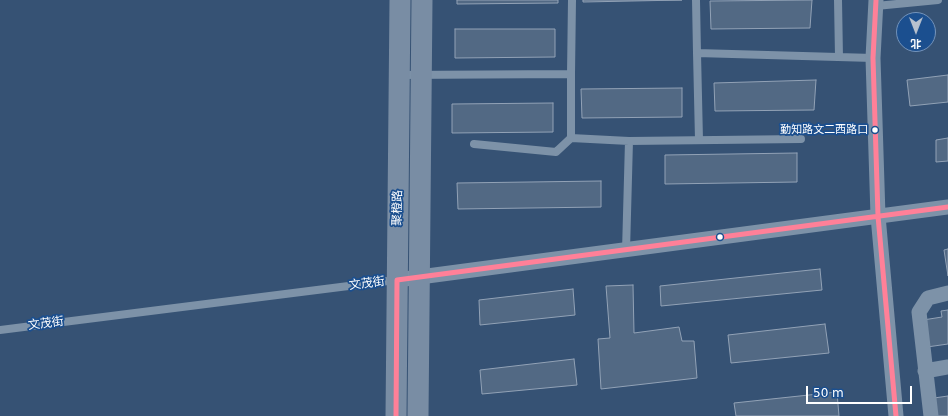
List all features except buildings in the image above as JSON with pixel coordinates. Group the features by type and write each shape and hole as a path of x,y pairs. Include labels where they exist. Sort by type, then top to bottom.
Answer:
{"street":[{"name":"聚橙路","path":"396,416 400,0"},
{"name":"聚橙路","path":"418,416 422,0"},
{"path":"876,3 873,58 878,216 896,416"},
{"name":"文茂街","path":"397,280 948,207"},
{"path":"931,416 919,312 928,298 948,293"},
{"path":"925,371 948,367"}],"lane":[{"path":"571,138 572,0"},
{"path":"696,0 699,140"},
{"path":"838,0 839,57"},
{"path":"876,3 938,0"},
{"path":"697,53 873,58"},
{"path":"399,75 571,74"},
{"path":"474,144 556,152 571,138 629,141 801,139"},
{"path":"626,250 629,141"},
{"name":"文茂街","path":"0,330 397,280"}],"transit line":[{"path":"876,0 873,58 878,216 896,416"},
{"path":"396,416 397,280 948,207"}],"place":[{"name":"勤知路文二西路口","path":"875,130"}]}
